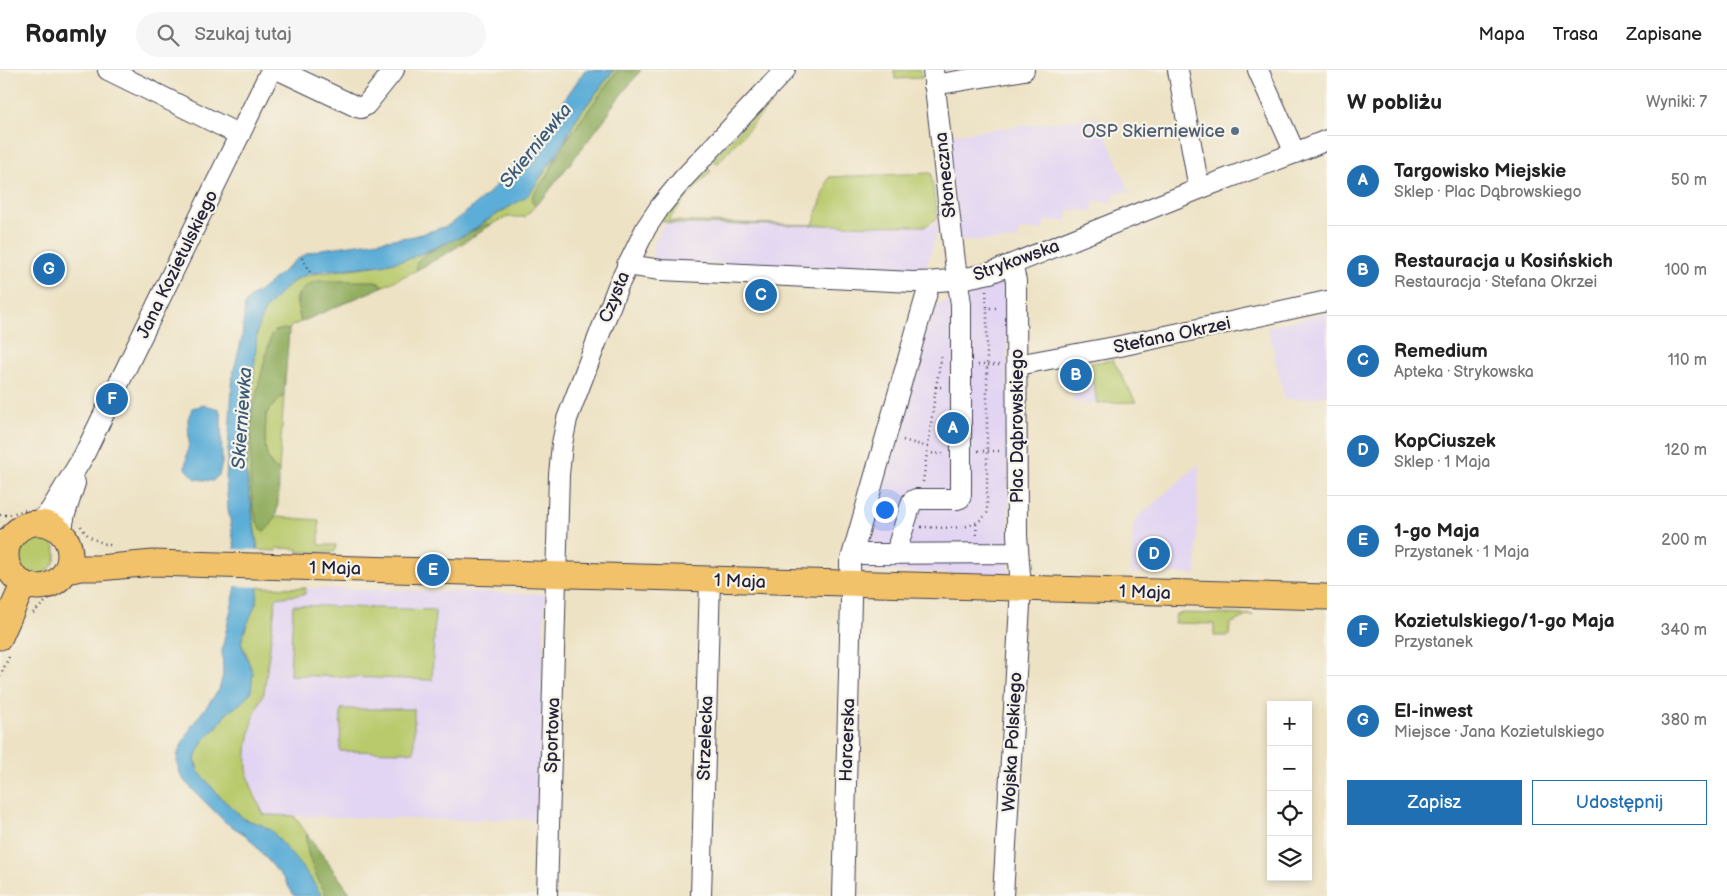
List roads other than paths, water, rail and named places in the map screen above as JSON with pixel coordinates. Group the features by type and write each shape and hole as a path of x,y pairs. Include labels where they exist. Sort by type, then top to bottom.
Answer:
{"main road":[{"path":"38,523 47,523 56,528 69,551 54,584 44,588 33,588 23,585 15,578 9,569 4,542 21,527 38,523"},
{"name":"1 Maja","path":"69,551 80,568 154,563 1327,597"},
{"path":"5,645 23,585"}],"street":[{"path":"108,70 240,135"},
{"name":"Jana Kozietulskiego","path":"38,523 50,511 83,458 270,70"},
{"path":"279,70 357,108 361,108 366,105 394,70"},
{"name":"Czysta","path":"556,575 559,475 563,435 567,419 627,265 651,219 672,192 785,70"},
{"path":"934,78 1024,70"},
{"path":"1178,70 1199,189"},
{"path":"1258,70 1295,153"},
{"name":"Słoneczna","path":"897,554 912,501 960,498 962,451 961,299 934,78"},
{"name":"Strykowska","path":"627,265 661,270 930,282 958,279 990,272 1012,264 1327,140"},
{"name":"Plac Dąbrowskiego","path":"1012,264 1016,281 1018,553 1021,588"},
{"path":"850,584 852,553 930,282"},
{"name":"Stefana Okrzei","path":"1017,365 1120,346 1327,301"},
{"name":"Jana Kozietulskiego","path":"69,551 65,514 83,458"},
{"path":"852,553 1018,553"},
{"name":"Sportowa","path":"546,896 556,575"},
{"name":"Strzelecka","path":"701,896 710,580"},
{"name":"Harcerska","path":"843,896 850,584"},
{"name":"Wojska Polskiego","path":"1003,896 1021,588"}],"water":[{"name":"Skierniewka","path":"585,70 614,70 576,119 558,152 526,197 467,234 411,258 381,265 322,271 306,275 295,280 264,311 257,332 246,471 257,546 258,589 256,603 241,643 253,673 251,692 241,703 227,713 203,741 195,758 198,771 220,797 244,819 262,825 272,831 310,877 322,896 294,896 285,880 247,836 225,822 185,782 177,762 182,744 193,724 219,690 223,675 222,649 236,587 235,549 228,508 226,480 233,373 242,338 245,305 250,297 260,291 296,260 308,253 322,249 415,236 447,226 488,194 532,146"},
{"path":"205,405 219,409 221,416 222,463 219,475 213,481 196,479 185,468 189,442 188,419 192,408"}],"place":[{"name":"OSP Skierniewice","path":"1235,131"},
{"name":"El-inwest","path":"49,269"},
{"name":"Remedium","path":"761,295"},
{"name":"Restauracja u Kosińskich","path":"1076,375"},
{"name":"Kozietulskiego/1-go Maja","path":"112,399"},
{"name":"Targowisko Miejskie","path":"953,428"},
{"name":"KopCiuszek","path":"1154,554"},
{"name":"1-go Maja","path":"433,570"}]}
